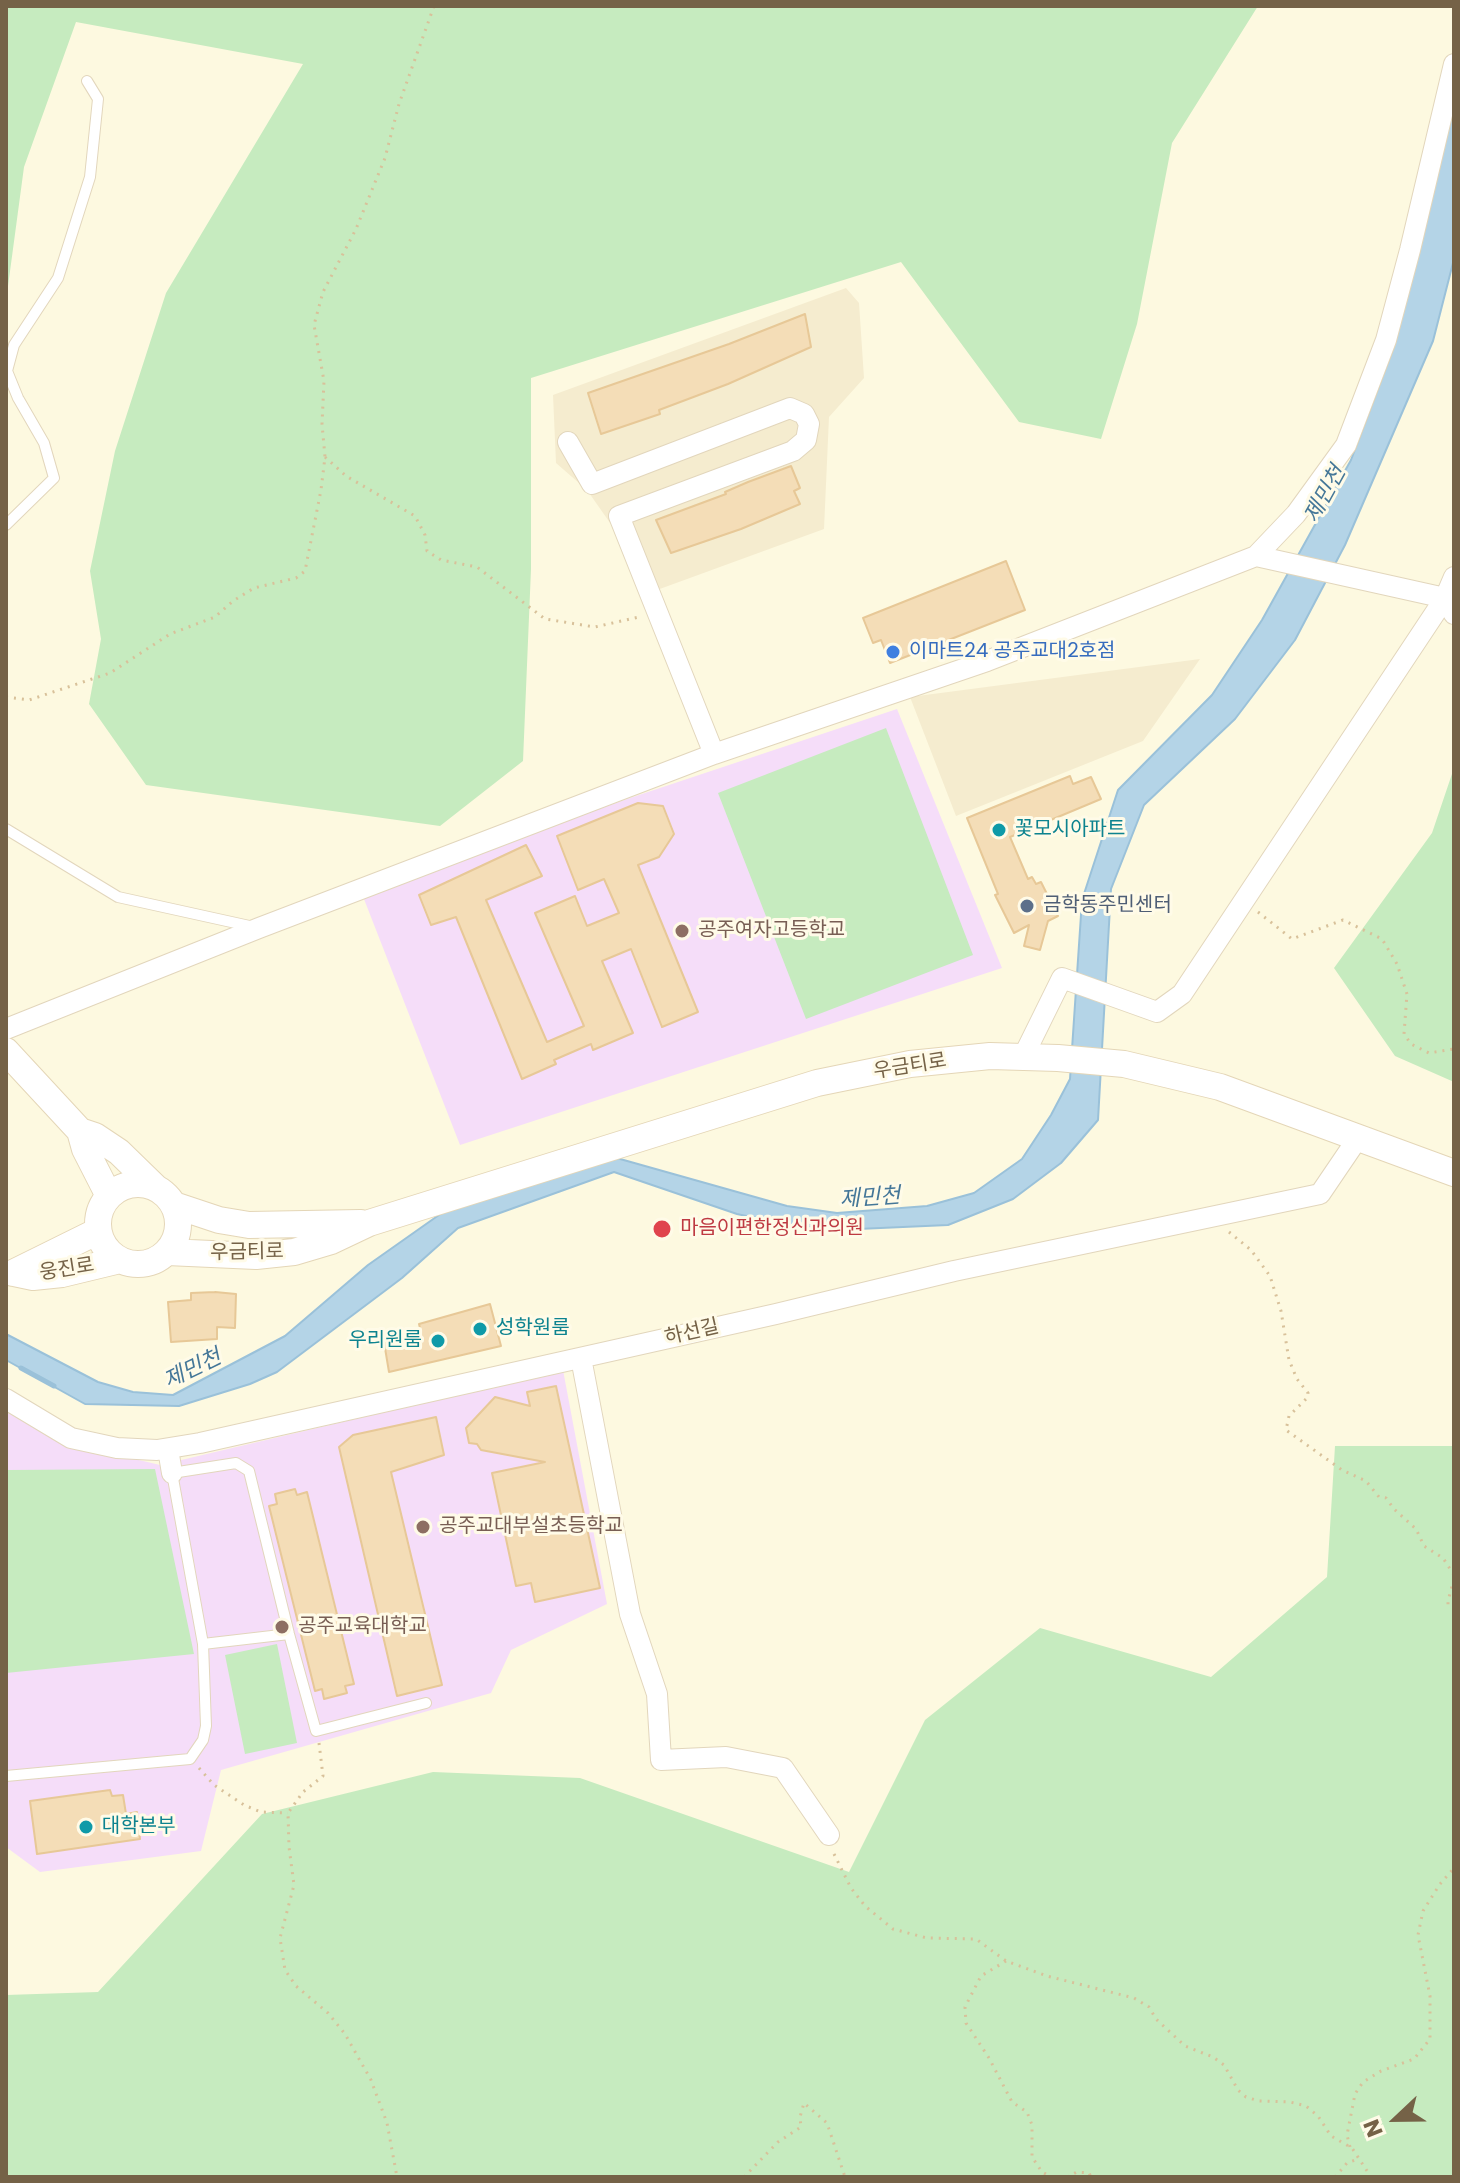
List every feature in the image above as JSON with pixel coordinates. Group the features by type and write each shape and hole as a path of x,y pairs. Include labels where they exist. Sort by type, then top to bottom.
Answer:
{"main road":[{"name":"우금티로","path":"6,1051 80,1131 85,1149 109,1196"},
{"name":"우금티로","path":"167,1252 256,1256 294,1252 331,1241 369,1223 817,1083 910,1064 990,1056 1124,1064 1220,1087 1454,1173"},
{"name":"우금티로","path":"80,1131 95,1136 119,1152 165,1197 219,1220 249,1225 369,1223"},
{"path":"131,1184 144,1184 165,1197 178,1217 178,1230 167,1252 145,1264 120,1260 103,1243 98,1231 102,1206 109,1196 131,1184"},
{"name":"웅진로","path":"10,1274 98,1231"},
{"name":"웅진로","path":"10,1274 33,1277 62,1274 120,1260"}],"street":[{"path":"6,1029 259,928 714,754 987,661 1256,556 1296,514 1346,445 1386,340 1454,64"},
{"path":"568,442 592,484 790,408 804,414 809,424 806,440 793,451 619,516 714,754"},
{"path":"1256,556 1353,577 1449,606"},
{"path":"1022,1059 1062,978 1157,1012 1182,994 1449,606 1454,577"},
{"name":"하선길","path":"6,1399 71,1438 117,1448 168,1449 581,1358 954,1271 1320,1194 1358,1138"},
{"path":"581,1358 630,1614 657,1694 661,1760 726,1757 783,1768 829,1835"},
{"path":"168,1449 172,1473"}],"lane":[{"path":"6,525 54,478 44,443 18,398 7,371 14,345 58,278 90,177 98,99 87,81"},
{"path":"6,829 118,897 259,928"},
{"path":"6,1776 190,1759 203,1740 206,1726 203,1644 172,1473 236,1463 249,1471 316,1731 426,1703"},
{"path":"203,1644 289,1634"}],"path":[{"path":"6,697 29,700 110,673 170,634 215,617 254,588 296,578 305,571 325,457 322,424 324,381 314,325 323,292 356,229 385,158 399,104 434,6"},
{"path":"325,457 346,476 415,516 425,535 427,551 441,560 477,567 545,619 595,627 634,617 658,616"},
{"path":"1244,902 1292,939 1343,920 1367,929 1382,939 1397,964 1407,994 1404,1034 1411,1044 1429,1053 1454,1049"},
{"path":"1216,1217 1263,1265 1277,1295 1289,1360 1308,1396 1289,1416 1286,1430 1342,1470 1366,1481 1379,1497 1386,1498 1404,1516 1416,1529 1424,1546 1443,1558 1454,1577 1448,1601 1448,1605 1454,1608"},
{"path":"316,1731 323,1758 323,1776 303,1792 288,1813 294,1885 280,1938 285,1970 296,1986 328,2013 345,2034 371,2080 387,2123 397,2177"},
{"path":"190,1759 214,1785 244,1805 261,1812 288,1813"},
{"path":"829,1835 832,1849 851,1888 865,1906 893,1929 927,1938 976,1939 1006,1961 1047,1976 1134,1998 1149,2007 1156,2019 1185,2046 1224,2065 1238,2090 1246,2097 1306,2106 1318,2116 1331,2136 1350,2147"},
{"path":"1371,2177 1350,2147 1347,2135 1355,2094 1363,2082 1381,2071 1414,2059 1430,2039 1430,1996 1418,1935 1423,1911 1454,1868"},
{"path":"1006,1961 981,1976 965,2007 966,2023 1012,2102 1027,2112 1032,2125 1032,2157 1042,2172 1051,2177"},
{"path":"744,2177 778,2142 801,2127 804,2103 827,2123 845,2177"},
{"path":"1335,2177 1347,2163 1358,2159"},
{"path":"1067,2177 1077,2172 1089,2173 1091,2177"}],"shaded area":[{"path":"846,288 859,303 864,378 829,417 824,529 657,590 587,490 556,463 553,395"},
{"path":"1200,659 1143,741 956,816 910,697"},
{"name":"공주여자고등학교","path":"897,709 1002,968 460,1145 362,894 630,798"},
{"name":"공주교육대학교","path":"563,1370 607,1604 511,1650 491,1693 221,1770 201,1851 40,1872 6,1847 6,1412 63,1442 160,1465"}],"green space":[{"path":"6,6 1258,6 1172,143 1137,324 1101,439 1019,422 901,262 531,378 531,569 523,761 440,826 146,785 89,704 101,639 90,571 115,451 166,293 303,64 76,22 24,167 6,301"},
{"path":"886,728 973,955 806,1019 718,793"},
{"path":"1454,768 1454,1082 1395,1056 1334,968 1432,833"},
{"path":"1335,1446 1454,1446 1454,2177 6,2177 6,1995 98,1992 262,1814 433,1772 580,1778 849,1872 925,1720 1040,1628 1211,1677 1327,1577"},
{"path":"155,1469 194,1654 6,1673 6,1470"},
{"path":"277,1644 297,1743 245,1754 225,1655"}],"water":[{"name":"제민천","path":"1454,105 1454,259 1433,341 1345,545 1295,640 1235,719 1144,805 1111,889 1098,1120 1061,1163 1013,1199 948,1225 858,1229 797,1227 737,1214 614,1172 458,1228 402,1278 277,1372 250,1384 179,1406 85,1404 6,1360 6,1334 98,1382 133,1392 173,1395 285,1336 368,1265 446,1210 613,1157 787,1206 837,1213 927,1206 974,1193 1022,1159 1070,1079 1082,900 1118,790 1212,695 1262,620 1351,460 1393,349"}],"building":[{"path":"805,314 811,347 728,384 659,410 660,414 601,434 588,393"},
{"path":"791,466 800,488 794,491 800,504 741,529 671,553 656,520"},
{"path":"1006,561 1025,610 890,663 881,640 873,643 863,618"},
{"path":"1070,776 1073,784 1091,777 1101,799 1010,837 1028,879 1032,877 1036,884 1041,882 1058,916 1048,921 1040,950 1024,946 1029,925 1014,933 995,895 998,894 967,818"},
{"path":"638,803 663,806 674,834 659,857 638,865 698,1012 662,1027 631,949 602,961 633,1033 593,1050 591,1044 554,1060 556,1064 522,1079 456,917 431,925 419,895 526,845 542,876 486,900 547,1042 584,1026 535,913 575,896 587,926 619,913 604,879 578,890 557,836"},
{"path":"191,1293 236,1294 235,1328 217,1327 217,1339 171,1342 168,1302 191,1300"},
{"path":"490,1304 501,1346 389,1372 383,1336 420,1328 419,1324"},
{"path":"556,1386 600,1588 535,1602 531,1583 516,1586 492,1473 545,1462 481,1450 477,1444 469,1443 466,1428 495,1397 530,1406 527,1392"},
{"path":"436,1417 444,1455 391,1472 442,1685 397,1696 339,1447 353,1435"},
{"path":"295,1489 297,1495 307,1492 354,1684 345,1686 347,1693 324,1699 322,1689 315,1691 269,1506 277,1504 275,1494"},
{"name":"대학본부","path":"110,1790 112,1796 123,1795 126,1814 137,1812 140,1839 37,1854 30,1801"}],"waterway":[{"name":"제민천","path":"21,1368 54,1386"}],"place":[{"name":"이마트24 공주교대2호점","path":"893,652"},
{"name":"꽃모시아파트","path":"999,830"},
{"name":"금학동주민센터","path":"1027,906"},
{"name":"공주여자고등학교","path":"682,931"},
{"name":"마음이편한정신과의원","path":"662,1229"},
{"name":"성학원룸","path":"480,1329"},
{"name":"우리원룸","path":"438,1341"},
{"name":"공주교대부설초등학교","path":"423,1527"},
{"name":"공주교육대학교","path":"282,1627"},
{"name":"대학본부","path":"86,1827"}]}
